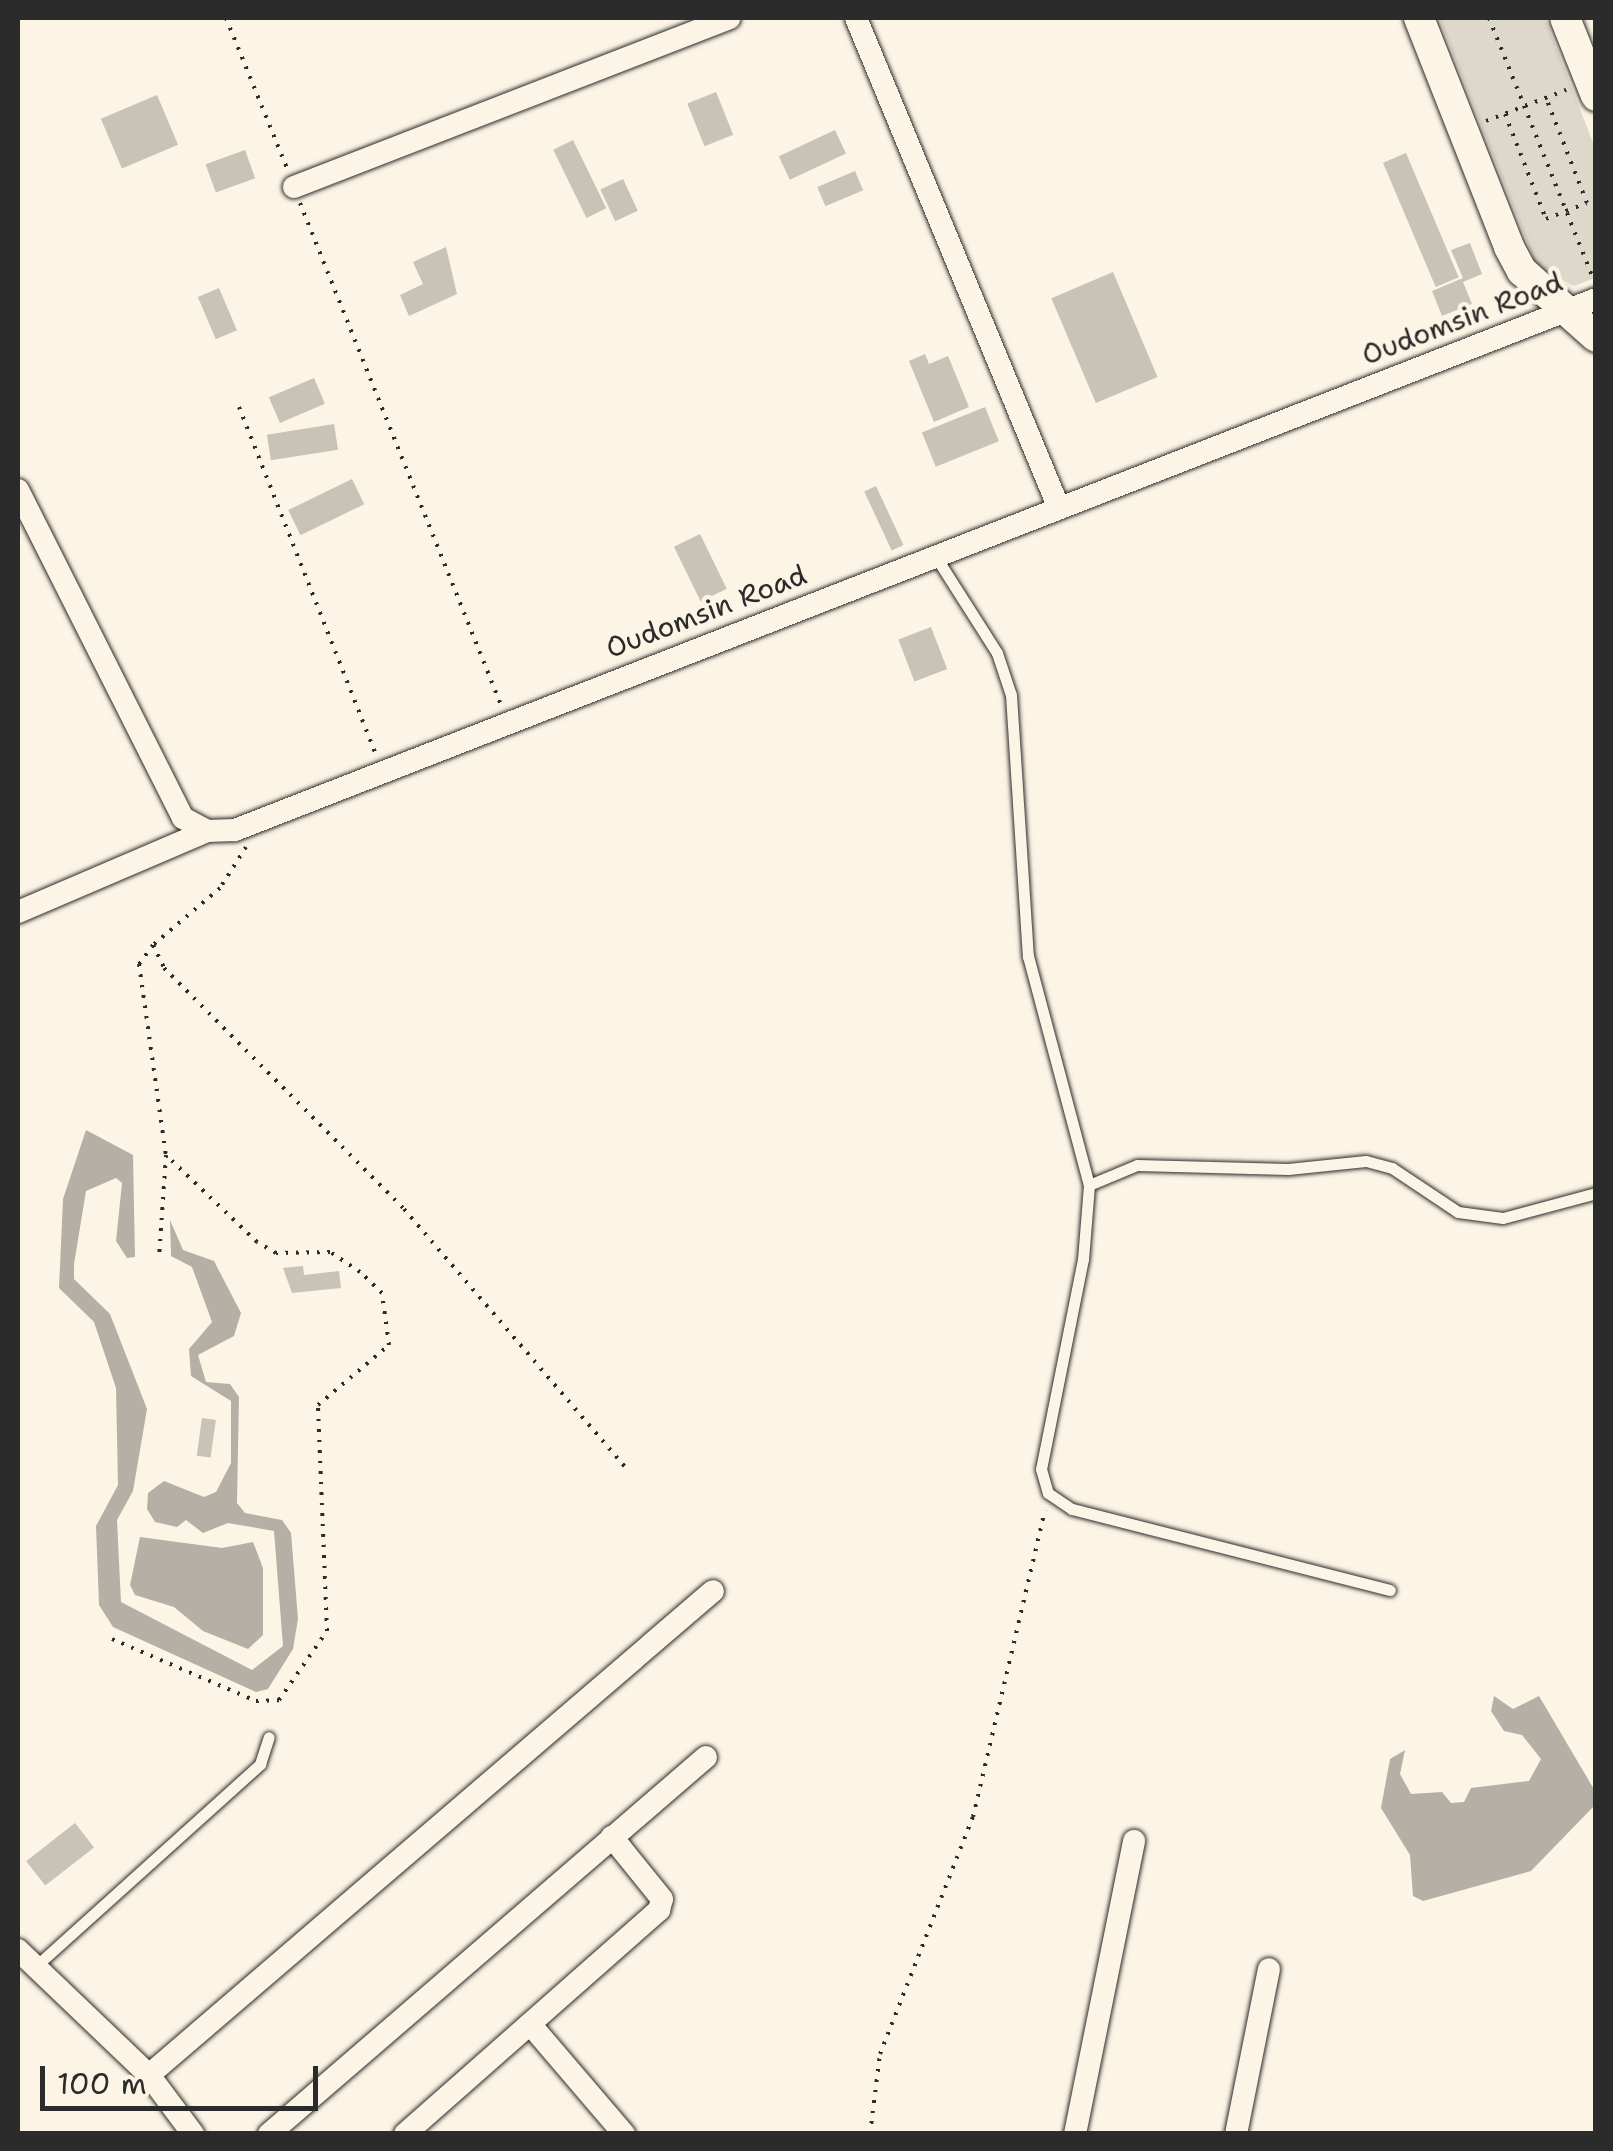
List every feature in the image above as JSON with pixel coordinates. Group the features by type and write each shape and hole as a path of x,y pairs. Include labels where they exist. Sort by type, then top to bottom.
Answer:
{"street":[{"path":"294,186 729,18"},
{"path":"856,18 1058,506"},
{"path":"1420,18 1522,271 1581,304 1596,337"},
{"path":"1565,18 1593,88"},
{"name":"Oudomsin Road","path":"18,912 207,831 251,823 506,720 1581,304"},
{"path":"18,490 182,818 207,831"},
{"path":"149,2076 713,1591"},
{"path":"270,2134 706,1757"},
{"path":"405,2134 660,1910 662,1899 612,1838"},
{"path":"1075,2134 1134,1841"},
{"path":"18,1950 149,2076 193,2134"},
{"path":"1236,2134 1269,1969"},
{"path":"530,2024 624,2134"}],"lane":[{"path":"934,554 997,654 1011,695 1028,956 1089,1185 1083,1259 1040,1469 1048,1493 1072,1509 1390,1590"},
{"path":"1089,1185 1136,1165 1288,1169 1366,1162 1392,1168 1458,1212 1503,1218 1596,1194"},
{"path":"36,1966 260,1764 269,1737"}],"path":[{"path":"226,18 506,720"},
{"path":"1489,18 1596,285"},
{"path":"1463,130 1546,98 1593,88"},
{"path":"1505,114 1546,219 1587,203 1546,98"},
{"path":"239,407 382,770"},
{"path":"159,1258 166,1154 140,996 139,964 153,945 220,888 243,858 251,823"},
{"path":"153,945 164,968 404,1209 626,1468"},
{"path":"112,1639 256,1702 279,1700 328,1631 318,1404 389,1345 382,1292 360,1272 330,1252 276,1253 258,1242 166,1154"},
{"path":"870,2134 880,2054 973,1817 1048,1493"}],"shaded area":[{"path":"1439,18 1545,18 1595,148 1595,278 1574,286 1537,267"},
{"path":"86,1130 133,1155 135,1257 127,1258 116,1241 122,1183 116,1178 86,1191 74,1264 74,1279 110,1314 147,1409 133,1491 117,1520 121,1602 252,1670 283,1646 274,1531 228,1523 203,1533 186,1520 177,1527 155,1522 147,1509 148,1493 164,1481 204,1497 216,1492 231,1463 231,1401 191,1376 189,1349 212,1322 192,1267 171,1256 170,1220 183,1250 214,1261 241,1313 234,1336 198,1355 206,1382 230,1384 239,1397 237,1503 245,1513 282,1520 291,1533 298,1619 293,1649 268,1689 256,1692 113,1627 99,1605 96,1526 118,1485 116,1388 94,1322 59,1288 63,1199"},
{"path":"140,1537 222,1548 253,1542 263,1568 263,1635 248,1649 203,1631 174,1607 135,1595 130,1585"},
{"path":"1494,1696 1513,1709 1539,1696 1595,1791 1595,1805 1531,1871 1423,1901 1413,1896 1410,1855 1381,1808 1390,1759 1405,1750 1400,1774 1411,1794 1442,1792 1451,1803 1464,1802 1471,1788 1529,1781 1541,1759 1522,1735 1504,1731 1491,1711"}],"building":[{"path":"716,92 733,135 704,146 687,104"},
{"path":"157,95 178,145 122,169 101,119"},
{"path":"835,130 846,154 790,180 779,156"},
{"path":"573,140 606,208 587,218 553,150"},
{"path":"245,150 255,178 216,193 206,164"},
{"path":"1406,153 1459,277 1436,287 1383,163"},
{"path":"855,171 863,190 825,206 817,187"},
{"path":"623,179 638,211 615,221 600,190"},
{"path":"1470,243 1482,274 1463,282 1472,304 1442,316 1432,291 1463,278 1451,250"},
{"path":"446,247 457,294 409,316 400,295 423,284 413,262"},
{"path":"1113,272 1158,377 1096,403 1051,298"},
{"path":"219,288 237,330 216,339 198,297"},
{"path":"925,354 929,364 948,356 969,407 934,422 909,361"},
{"path":"314,378 325,404 280,423 269,397"},
{"path":"985,407 999,441 936,467 922,432"},
{"path":"334,424 338,450 271,460 267,435"},
{"path":"352,479 364,504 300,535 288,510"},
{"path":"876,486 903,545 892,550 864,491"},
{"path":"700,534 727,589 701,602 674,547"},
{"path":"931,627 947,669 914,682 898,640"},
{"path":"303,1266 304,1275 339,1271 341,1288 292,1293 283,1268"},
{"path":"202,1418 216,1420 211,1458 197,1456"},
{"path":"75,1823 94,1847 45,1886 26,1861"}]}
